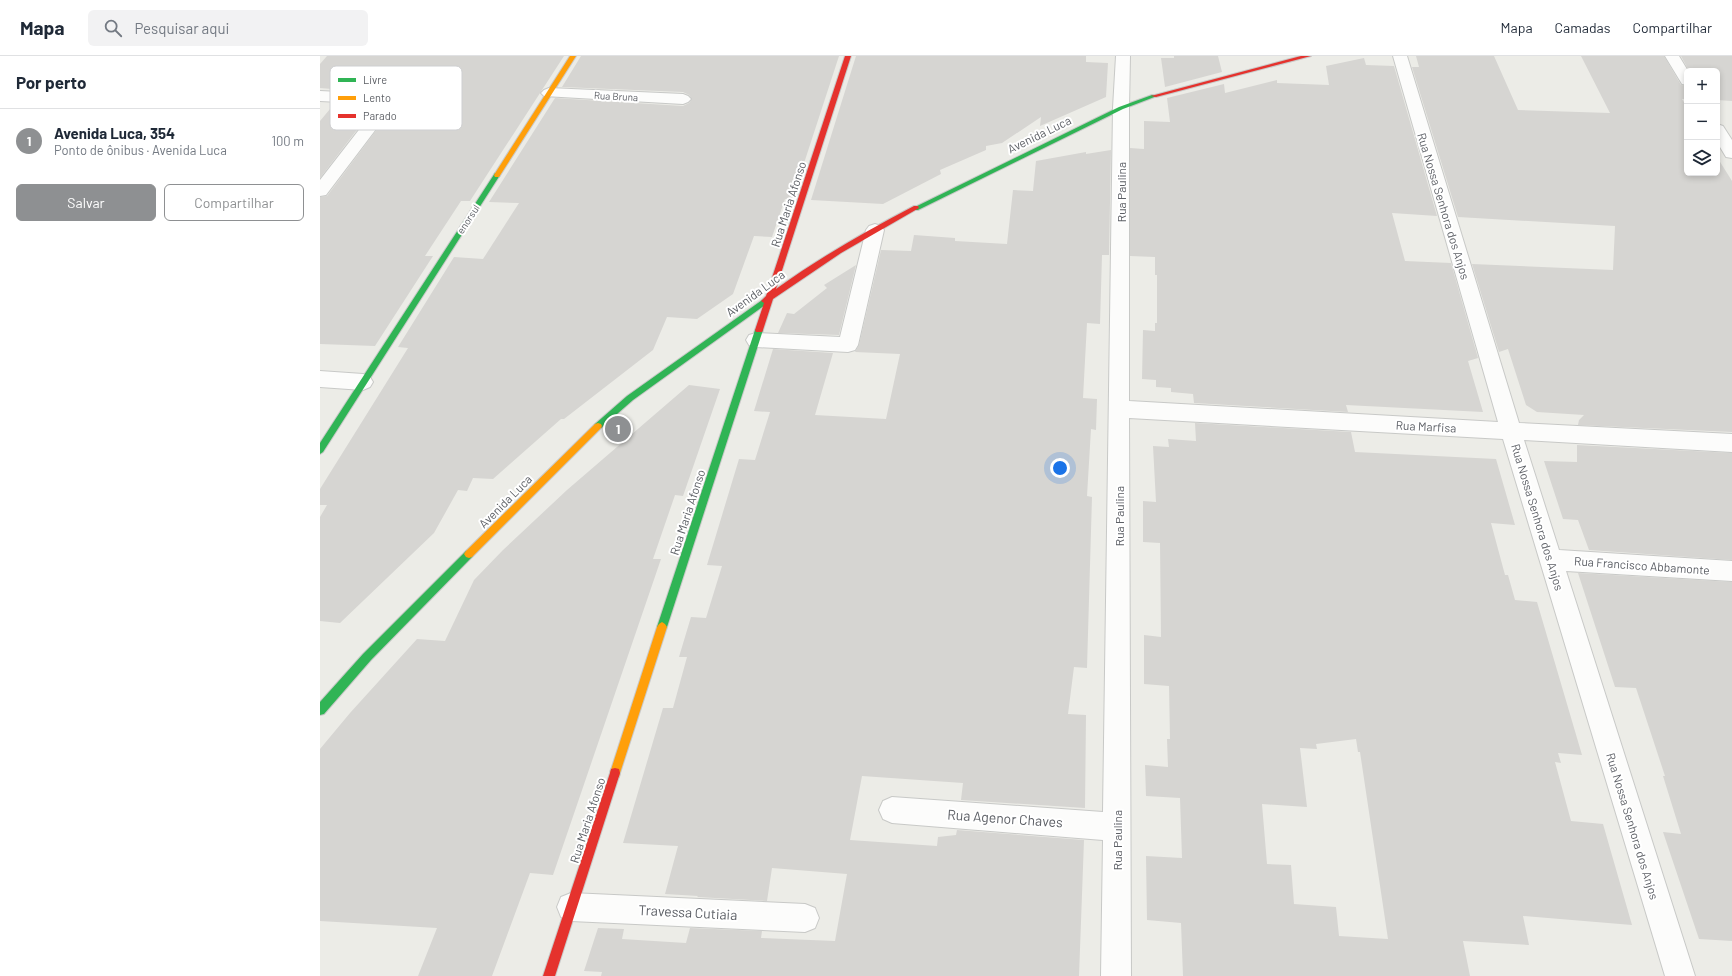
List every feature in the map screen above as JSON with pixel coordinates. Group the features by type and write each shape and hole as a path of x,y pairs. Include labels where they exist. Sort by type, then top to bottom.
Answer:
{"street":[{"name":"enorsul","path":"320,450 573,56"},
{"name":"Rua Maria Afonso","path":"549,976 848,56"},
{"name":"Rua Paulina","path":"1116,976 1121,108 1123,56"},
{"name":"Avenida Luca","path":"320,710 367,657 604,420 630,398 771,296 831,255 875,230 989,171 1121,108 1157,95 1308,56"},
{"name":"Rua Nossa Senhora dos Anjos","path":"1400,56 1551,560 1680,976"},
{"path":"1672,56 1684,76"},
{"name":"Rua Bruna","path":"549,93 683,99"},
{"path":"320,96 330,96"},
{"path":"320,191 369,130"},
{"path":"1720,134 1732,153"},
{"path":"756,340 848,345 875,230"},
{"path":"320,379 363,382"},
{"name":"Rua Marfisa","path":"1120,409 1732,443"},
{"name":"Rua Francisco Abbamonte","path":"1551,560 1732,571"},
{"name":"Rua Agenor Chaves","path":"892,810 1117,827"},
{"name":"Travessa Cutiaia","path":"571,907 805,918"}],"building":[{"path":"327,56 564,56 470,201 461,201 425,256 433,256 375,346 320,344 320,197 327,196 376,130 462,130 462,66 330,66 330,89 320,88 320,64"},
{"path":"581,56 839,56 792,200 785,199 772,237 754,236 733,294 697,319 667,317 653,350 564,419 561,419 493,479 473,478 467,491 458,490 434,533 340,623 320,621 320,517 327,505 320,505 320,489 408,348 398,347 454,257 483,259 519,203 489,202 555,98 683,106 689,103 692,99 689,95 683,92 562,87"},
{"path":"856,56 1086,56 1086,62 1108,63 1106,97 1040,126 1041,117 1002,143 986,146 986,150 940,170 941,174 883,204 811,200"},
{"path":"1174,56 1218,56 1222,72 1165,87 1161,58 1174,58"},
{"path":"1416,56 1494,56 1518,110 1610,113 1581,56 1664,56 1681,85 1684,86 1684,99 1682,99 1684,102 1684,176 1720,176 1720,162 1732,181 1732,432 1578,425 1579,420 1584,415 1537,412 1526,405 1508,349 1499,352 1472,264 1613,270 1615,226 1458,217 1412,67 1419,67"},
{"path":"1681,56 1732,56 1732,101 1720,100 1720,68 1687,68"},
{"path":"1364,58 1366,65 1394,66 1437,216 1392,213 1405,261 1451,263 1478,358 1468,361 1483,412 1346,405 1348,412 1194,403 1193,394 1171,392 1171,388 1156,387 1156,380 1142,379 1143,330 1155,331 1155,323 1157,323 1157,275 1155,275 1155,257 1130,256 1130,148 1144,149 1144,121 1170,122 1167,98 1224,84 1225,93 1277,80 1277,83 1329,85 1326,66"},
{"path":"330,109 330,130 357,130 320,178 320,121"},
{"path":"1111,150 1109,255 1102,255 1100,324 1087,323 1083,398 1097,399 1096,430 1091,429 1087,496 1092,497 1087,668 1074,667 1068,714 1086,715 1085,808 961,800 963,783 862,776 850,840 937,846 938,837 956,835 957,830 1084,840 1079,976 601,976 602,972 584,971 598,928 624,929 622,939 686,943 690,928 762,931 761,938 835,941 847,874 772,868 767,901 665,894 678,846 623,843 663,708 673,708 687,657 679,657 691,617 706,618 722,566 707,565 739,459 755,460 770,412 754,411 773,349 833,353 815,415 886,419 900,354 855,352 859,345 881,250 911,251 914,235 955,238 955,241 1007,244 1013,190 1033,191 1036,161 1086,152 1086,154"},
{"path":"856,265 839,335 778,333 787,313 794,314 827,288 824,285"},
{"path":"689,385 720,389 683,496 675,495 653,559 661,559 553,875 530,873 492,976 418,976 437,928 320,921 320,749 350,713 417,639 445,641 474,580 503,550 567,490"},
{"path":"1195,423 1351,432 1355,452 1496,459 1515,525 1491,523 1505,575 1508,575 1515,600 1537,602 1582,755 1558,753 1561,763 1555,762 1571,821 1603,824 1632,925 1523,916 1529,945 1463,941 1470,976 1183,976 1181,923 1147,920 1146,856 1182,858 1180,798 1146,796 1145,765 1168,767 1167,739 1170,739 1169,686 1144,684 1144,635 1161,637 1160,543 1143,542 1143,501 1156,502 1153,446 1169,447 1168,439 1196,441","holes":["1356,739 1358,752 1360,752 1388,939 1339,936 1336,907 1294,904 1291,865 1267,864 1262,804 1307,807 1300,748 1317,749 1316,744"]},
{"path":"1577,445 1732,453 1732,560 1589,550 1578,520 1563,519 1544,461 1577,462"},
{"path":"1578,573 1732,582 1732,941 1699,939 1663,832 1681,834 1663,776 1665,776 1636,688 1615,687"}],"traffic: fast":[{"path":"916,208 1121,108 1154,96"},
{"path":"320,450 497,175"},
{"path":"598,426 630,398 765,301"},
{"path":"662,627 759,330"},
{"path":"320,710 367,657 469,554"}],"traffic: slow":[{"path":"497,175 573,56"},
{"path":"469,554 598,426"},
{"path":"615,773 662,627"}],"traffic: jam":[{"path":"759,330 848,56"},
{"path":"1154,96 1308,56"},
{"path":"765,301 838,251 916,208"},
{"path":"549,976 615,773"}],"place":[{"name":"Avenida Luca, 354","path":"618,429"}]}
